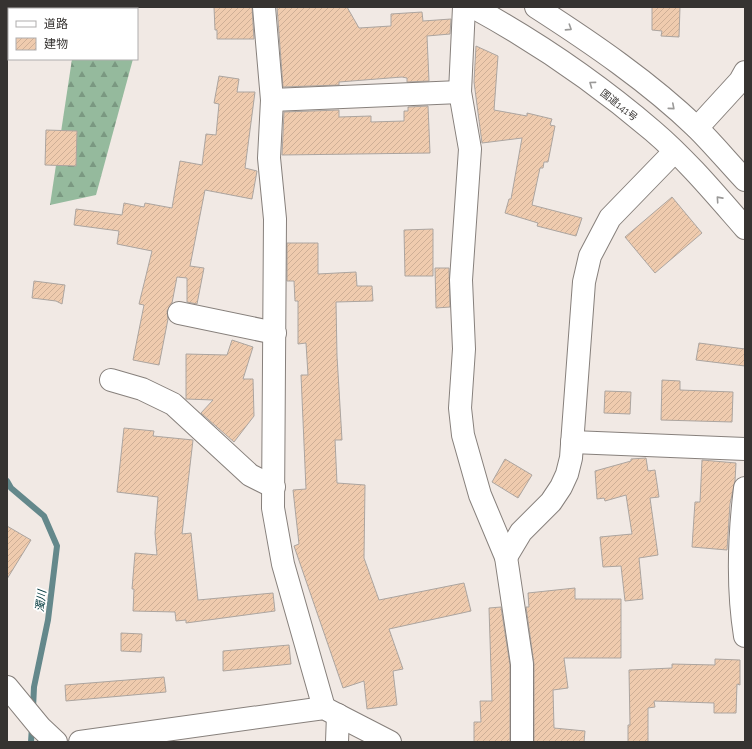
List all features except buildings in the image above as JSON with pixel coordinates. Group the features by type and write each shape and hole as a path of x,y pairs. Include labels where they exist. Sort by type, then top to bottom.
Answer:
{"main road":[{"path":"264,7 272,100 268,158 275,219 273,508 283,564 331,711 337,742"},
{"path":"464,7 460,92 470,149 461,280 464,350 460,408 463,435 476,481 506,558 522,664 522,742"},
{"name":"国道141号","path":"474,7 549,53 654,132 745,228"},
{"path":"536,7 586,39 697,128 745,180"},
{"path":"697,128 740,81 745,72"},
{"path":"272,100 460,92"},
{"path":"506,558 521,532 552,502 567,474 571,458 584,282 590,256 610,218 674,152"},
{"path":"179,313 275,333"},
{"path":"111,380 142,388 174,404 250,475 274,487"},
{"path":"572,442 745,449"},
{"path":"745,488 739,552 740,603 745,636"},
{"path":"7,687 23,708 56,742"},
{"path":"80,742 331,711 390,742"}],"green space":[{"path":"72,60 133,60 96,195 50,205"}],"waterway":[{"name":"濁川","path":"7,481 11,488 44,516 57,546 48,620 34,687 33,708"},
{"name":"濁川","path":"31,742 32,727"}]}
